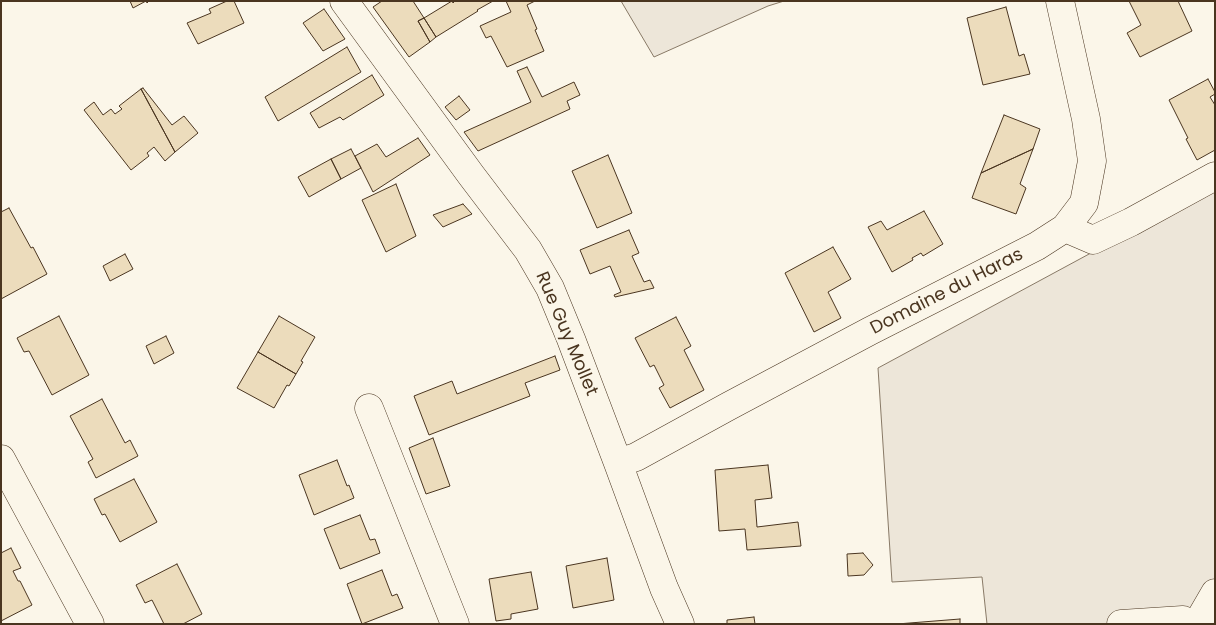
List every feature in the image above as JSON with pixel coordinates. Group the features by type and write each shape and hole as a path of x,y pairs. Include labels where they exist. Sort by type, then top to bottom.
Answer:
{"street":[{"name":"Rue Guy Mollet","path":"344,1 532,258 550,288 664,588 680,624"},
{"name":"Domaine du Haras","path":"618,463 636,457 861,335 1037,246 1065,228 1084,203 1092,161 1086,119 1060,1"},
{"path":"1065,228 1093,240 1131,222 1215,176"},
{"path":"369,408 455,624"},
{"path":"1,459 90,624"},
{"path":"1197,624 1215,593"},
{"path":"1121,624 1183,620 1190,624"}],"shaded area":[{"path":"621,1 784,1 768,6 654,57"},
{"path":"1215,186 1215,624 987,624 982,577 892,582 878,368"}],"building":[{"path":"130,1 146,1 133,8"},
{"path":"227,1 234,1 244,23 198,44 187,23 211,13 209,9"},
{"path":"382,1 413,1 424,18 418,21 430,42 409,57 373,7"},
{"path":"452,1 453,3 455,1 493,1 436,37 424,18"},
{"path":"506,1 535,1 527,5 544,51 507,67 491,36 486,38 480,26 511,12"},
{"path":"1129,1 1178,1 1192,31 1140,57 1127,33 1141,25"},
{"path":"1006,7 1019,56 1024,54 1030,74 983,85 967,18"},
{"path":"324,9 345,39 323,51 303,23"},
{"path":"424,18 436,37 430,42 418,21"},
{"path":"347,47 361,72 278,121 265,97"},
{"path":"527,67 542,97 574,82 580,95 567,101 570,109 478,151 464,132 531,102 517,71"},
{"path":"372,75 384,95 343,120 340,117 319,128 310,113"},
{"path":"1208,79 1215,92 1210,97 1215,105 1215,150 1197,160 1169,100"},
{"path":"143,88 172,125 184,116 198,133 175,152 141,89"},
{"path":"141,89 175,152 165,161 154,147 147,153 149,156 131,170 84,110 94,102 103,115 111,109 115,114 122,109 119,106"},
{"path":"459,96 470,110 456,120 445,107"},
{"path":"1004,115 1040,129 1033,149 981,173"},
{"path":"418,138 430,155 373,192 355,156 377,144 386,157"},
{"path":"351,149 361,168 341,179 331,159"},
{"path":"1033,149 1020,184 1026,188 1016,214 972,198 981,173"},
{"path":"608,155 632,213 597,228 572,171"},
{"path":"331,159 341,179 309,197 298,177"},
{"path":"396,184 416,236 386,252 362,200"},
{"path":"463,204 472,214 443,227 433,215"},
{"path":"9,208 47,274 1,299 1,212"},
{"path":"924,211 943,244 923,256 921,253 892,272 868,227 881,221 887,230"},
{"path":"629,230 639,253 632,256 644,282 650,280 654,288 615,297 614,295 621,292 610,266 590,274 580,250"},
{"path":"833,247 851,279 828,292 841,318 814,332 785,273"},
{"path":"125,254 133,269 110,281 103,266"},
{"path":"59,316 89,375 52,395 29,351 24,352 17,338"},
{"path":"279,316 315,337 296,374 258,352"},
{"path":"676,317 691,346 684,350 704,390 670,408 659,388 664,385 654,365 650,367 635,338"},
{"path":"166,336 174,353 154,364 146,346"},
{"path":"258,352 296,374 289,386 287,385 274,408 237,388"},
{"path":"555,356 560,370 525,383 530,396 429,435 414,396 452,381 457,394"},
{"path":"102,399 125,443 130,440 138,456 96,478 88,462 93,459 70,416"},
{"path":"433,438 450,486 426,494 409,448"},
{"path":"337,460 354,498 314,515 299,475"},
{"path":"768,465 772,498 755,500 757,527 798,522 801,546 747,550 745,529 719,531 715,470"},
{"path":"134,479 157,522 120,542 105,514 102,515 94,499"},
{"path":"360,515 370,540 375,539 380,553 340,569 324,529"},
{"path":"11,548 21,568 13,571 32,605 1,621 1,553"},
{"path":"863,553 873,565 864,575 848,576 847,554"},
{"path":"607,558 614,600 573,608 566,566"},
{"path":"177,564 202,614 183,624 164,624 152,600 145,603 136,585"},
{"path":"382,570 392,596 397,594 403,608 362,624 347,584"},
{"path":"531,572 538,609 511,614 511,619 496,621 489,579"},
{"path":"754,617 755,624 727,624 727,620"},
{"path":"960,619 960,624 897,624"}]}
